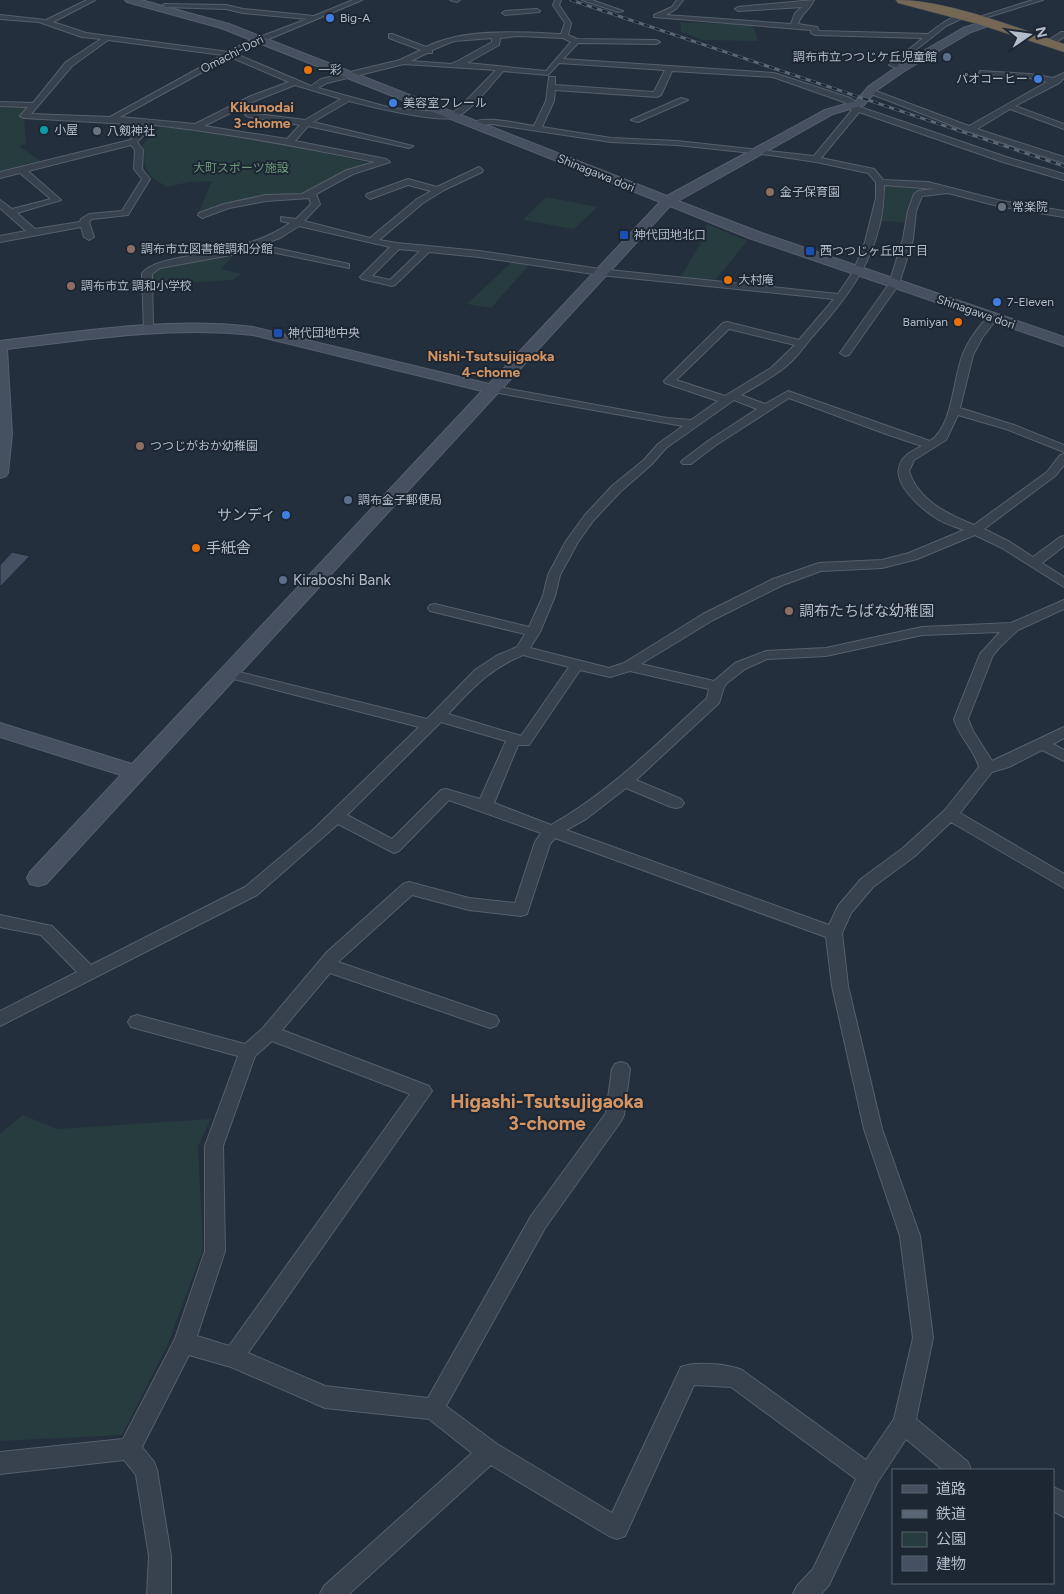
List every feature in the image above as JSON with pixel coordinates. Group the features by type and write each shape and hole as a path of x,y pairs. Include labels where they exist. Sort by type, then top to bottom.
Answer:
{"highway":[{"path":"902,0 922,2 1064,48"}],"street":[{"path":"47,22 92,0"},
{"name":"Shinagawa dori","path":"130,0 165,4 261,39 763,239 1064,342"},
{"path":"226,7 232,0"},
{"name":"Omachi-Dori","path":"111,119 229,54 358,0"},
{"path":"558,0 556,5 568,23 564,36"},
{"path":"585,0 620,11"},
{"path":"680,0 674,8 653,17 815,28 815,33 930,36"},
{"path":"902,68 893,65 944,25 976,20 1034,1"},
{"path":"794,26 798,13 810,2"},
{"path":"738,9 810,2"},
{"path":"165,4 226,7 243,11 316,17"},
{"path":"505,13 537,11"},
{"path":"0,17 16,17 47,22 85,35 229,54 312,89 391,110 452,116 461,111 500,70"},
{"path":"38,878 668,201 829,112 860,103 870,92 902,68 967,30 976,20"},
{"path":"1048,43 1064,34"},
{"path":"392,36 429,51"},
{"path":"403,62 451,66 458,64 496,42 496,36"},
{"path":"312,89 324,81 403,62 454,39 496,36 564,36 576,40 656,42"},
{"path":"107,38 69,64 24,116 111,119 196,127 289,142 386,162 350,172 304,197 266,198 227,206 202,215"},
{"path":"548,74 576,40"},
{"path":"557,61 774,75 847,100 854,106 1006,160 1064,177"},
{"path":"458,64 548,74"},
{"path":"551,87 657,95 669,69"},
{"path":"983,73 1030,76 1064,84"},
{"path":"537,128 550,101 552,80 548,74"},
{"path":"970,129 1053,80 1064,76"},
{"path":"196,127 254,98 295,82"},
{"path":"870,92 970,129 1064,160"},
{"path":"289,142 306,123 347,99"},
{"path":"635,120 684,100"},
{"path":"0,104 35,105"},
{"path":"816,159 854,106"},
{"path":"1008,106 1064,127"},
{"path":"249,115 306,123 409,146"},
{"path":"0,1019 251,891 336,816 480,673 501,659 522,650 533,632 548,596 554,574 572,540 589,518 616,489 648,462 662,446 691,423 775,370 840,297 858,272 870,242 880,198 880,182 871,171 816,159 759,152 677,143 611,140 491,122 473,124"},
{"path":"0,175 133,142 151,124"},
{"path":"89,237 84,221 88,217 125,213 146,179 138,169 139,150 133,142"},
{"path":"10,212 57,200 20,169"},
{"path":"372,241 420,202 438,190 479,170"},
{"path":"370,196 408,182 438,190"},
{"path":"880,182 928,186 1002,204 1064,214"},
{"path":"845,353 894,284 908,239 912,211 918,194 949,190"},
{"path":"148,328 147,274 149,270 156,266 231,252 277,236 298,222 316,204 311,194"},
{"path":"0,203 33,232"},
{"path":"284,219 397,246 479,254 600,272 840,297"},
{"path":"0,239 85,224"},
{"path":"250,245 346,266"},
{"path":"397,246 365,277 392,282 427,249"},
{"path":"993,317 977,337 968,355 954,410 942,438 910,458 903,471 906,482 912,492 943,517 1006,545 1064,583"},
{"path":"765,408 669,381 727,325 801,343"},
{"path":"0,473 4,434 0,346 148,328 206,326 253,331 493,388 666,421 691,423"},
{"path":"687,462 712,443 788,394 890,432 932,445"},
{"path":"954,410 1010,427 1064,449"},
{"path":"522,650 576,666 610,673 629,666 708,617 778,582 819,567 882,564 913,556 975,530 1051,474 1064,457"},
{"path":"1034,563 1064,540"},
{"path":"987,768 984,755 966,733 961,718 987,654 1013,628 1064,604"},
{"path":"435,608 533,632"},
{"path":"129,1449 184,1343 215,1251 214,1146 248,1052 269,1033 327,964 409,888 469,904 521,910 543,842 551,832 581,815 625,781 714,700 717,686 740,666 766,655 826,652 922,631 1013,628"},
{"path":"227,673 524,742 576,666"},
{"path":"629,666 717,686"},
{"path":"0,730 137,773"},
{"path":"805,1594 821,1577 869,1475 904,1423 924,1338 910,1236 873,1129 840,986 834,933 844,910 867,883 909,852 950,814 987,768 1004,763 1064,732"},
{"path":"485,806 514,739"},
{"path":"1041,743 1064,756"},
{"path":"625,781 676,803"},
{"path":"336,816 394,847 446,794 485,806 551,832 834,933"},
{"path":"950,814 1064,882"},
{"path":"0,921 46,930 88,973"},
{"path":"327,964 466,1004 490,1021"},
{"path":"137,1022 248,1052"},
{"path":"232,1357 423,1091 269,1033"},
{"path":"433,1409 538,1222 615,1115 620,1069"},
{"path":"184,1343 232,1357 324,1397 433,1409 489,1452 617,1528 688,1374 736,1377 869,1475"},
{"path":"904,1423 959,1469"},
{"path":"0,1463 129,1449"},
{"path":"129,1449 146,1470 160,1556 159,1594"},
{"path":"332,1594 489,1452"}],"green space":[{"path":"680,22 753,25 758,41 702,40 681,32"},
{"path":"0,105 28,106 21,115 24,118 26,144 19,146 42,162 0,172"},
{"name":"大町スポーツ施設","path":"161,126 275,142 370,163 346,170 300,195 264,195 199,212 212,181 189,182 167,187 148,173 146,169 142,145"},
{"path":"885,185 936,188 936,191 914,193 906,222 877,221 885,202"},
{"path":"546,197 597,207 574,229 523,220"},
{"path":"707,224 747,241 714,282 681,277 708,230 705,228"},
{"path":"233,256 221,269 241,274 233,280 152,285 151,276 153,271 161,268"},
{"path":"513,261 530,264 491,308 467,304"},
{"path":"23,1115 57,1129 211,1119 198,1146 203,1249 168,1344 122,1435 0,1441 0,1134"}],"building":[{"path":"12,552 30,556 0,587 0,565"}],"railway":[{"path":"571,0 1064,166"}],"place":[{"name":"Big-A","path":"330,18"},
{"name":"調布市立つつじケ丘児童館","path":"947,57"},
{"name":"一彩","path":"308,70"},
{"name":"パオコーヒー","path":"1038,79"},
{"name":"美容室フレール","path":"393,103"},
{"name":"小屋","path":"44,130"},
{"name":"八剱神社","path":"97,131"},
{"name":"金子保育園","path":"770,192"},
{"name":"常楽院","path":"1002,207"},
{"name":"神代団地北口","path":"624,235"},
{"name":"調布市立図書館調和分館","path":"131,249"},
{"name":"西つつじヶ丘四丁目","path":"810,251"},
{"name":"大村庵","path":"728,280"},
{"name":"調布市立 調和小学校","path":"71,286"},
{"name":"7-Eleven","path":"997,302"},
{"name":"Bamiyan","path":"958,322"},
{"name":"神代団地中央","path":"278,333"},
{"name":"つつじがおか幼稚園","path":"140,446"},
{"name":"調布金子郵便局","path":"348,500"},
{"name":"サンディ","path":"286,515"},
{"name":"手紙舎","path":"196,548"},
{"name":"Kiraboshi Bank","path":"283,580"},
{"name":"調布たちばな幼稚園","path":"789,611"}],"district":[{"name":"Kikunodai 3-chome","path":"262,116"},
{"name":"Nishi-Tsutsujigaoka 4-chome","path":"491,364"},
{"name":"Higashi-Tsutsujigaoka 3-chome","path":"547,1112"}]}
